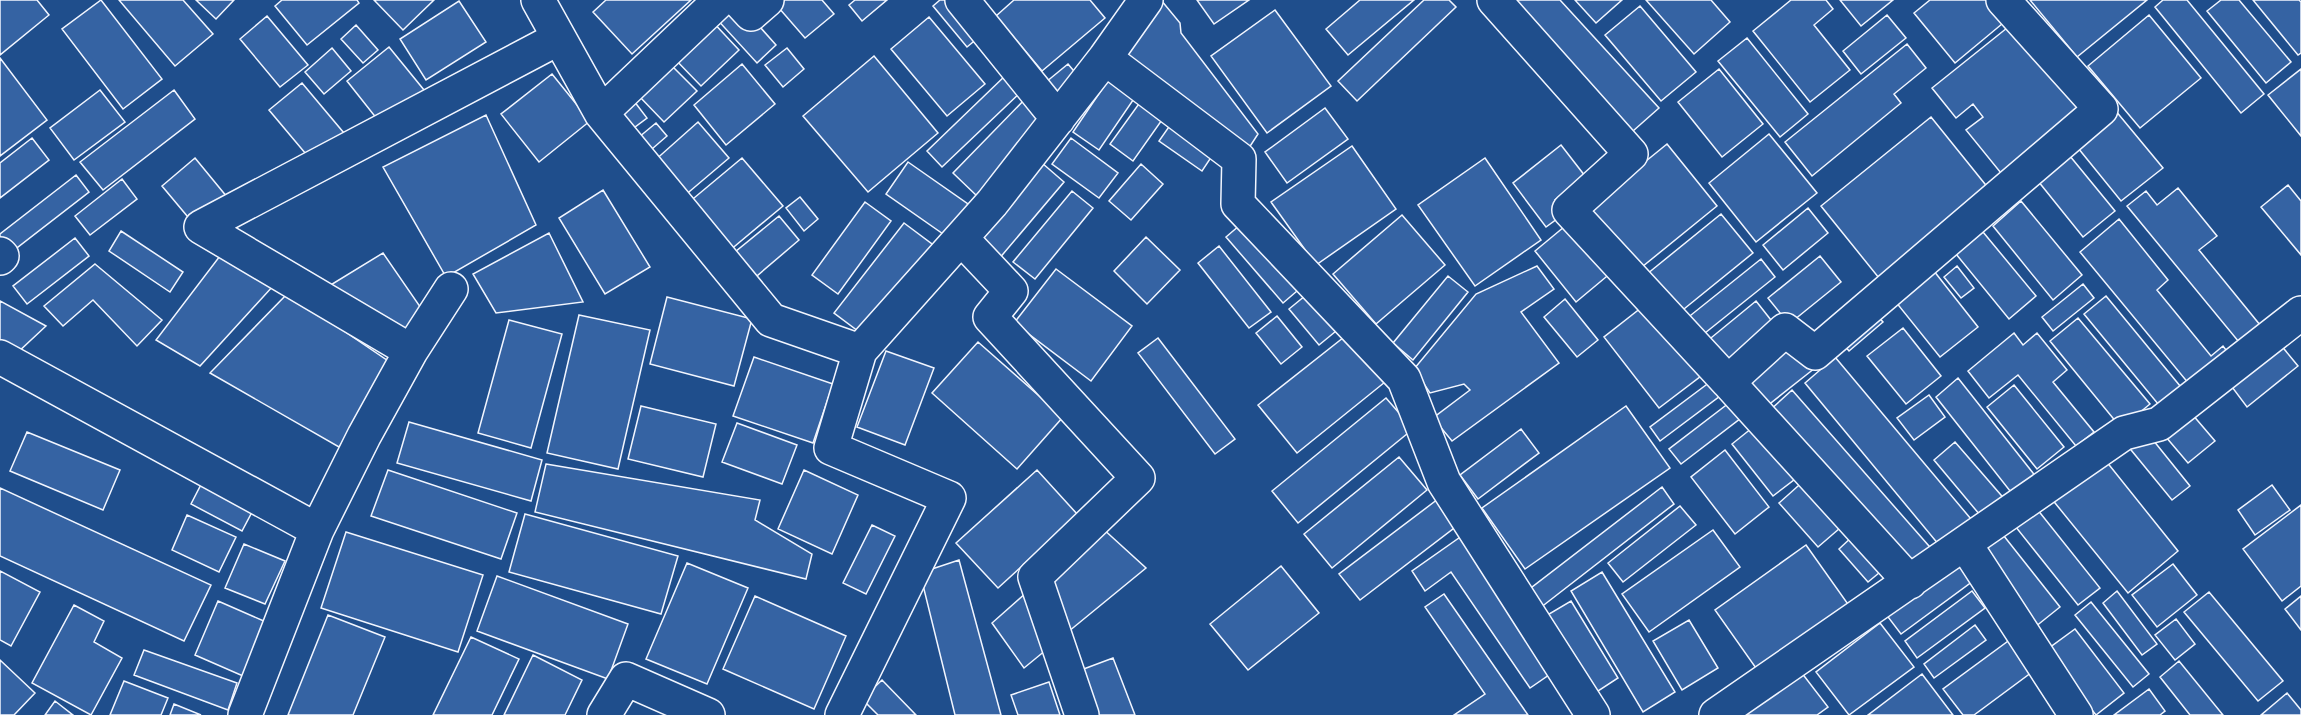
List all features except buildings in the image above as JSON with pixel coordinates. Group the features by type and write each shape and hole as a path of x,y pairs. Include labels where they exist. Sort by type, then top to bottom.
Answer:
{"street":[{"path":"538,0 601,112 771,320 860,351"},
{"path":"601,112 720,0"},
{"path":"738,0 751,14 767,0"},
{"path":"962,0 1058,119"},
{"path":"842,715 949,498 831,448 860,351 992,203 1105,58 1146,0"},
{"path":"1494,0 1631,154 1569,210 1910,582"},
{"path":"1728,382 1785,330 1815,353 2101,108 2003,0"},
{"path":"411,351 201,227 559,38"},
{"path":"1105,58 1239,159 1238,204 1404,379 1444,482 1593,715"},
{"path":"961,238 1011,291 990,317 1138,478 1035,577 1082,715"},
{"path":"245,715 317,530 364,436 411,351 451,289"},
{"path":"1716,715 2124,433 2159,424 2301,313"},
{"path":"0,357 317,530"},
{"path":"1965,544 2076,715"},
{"path":"604,715 626,679 708,715"}]}
